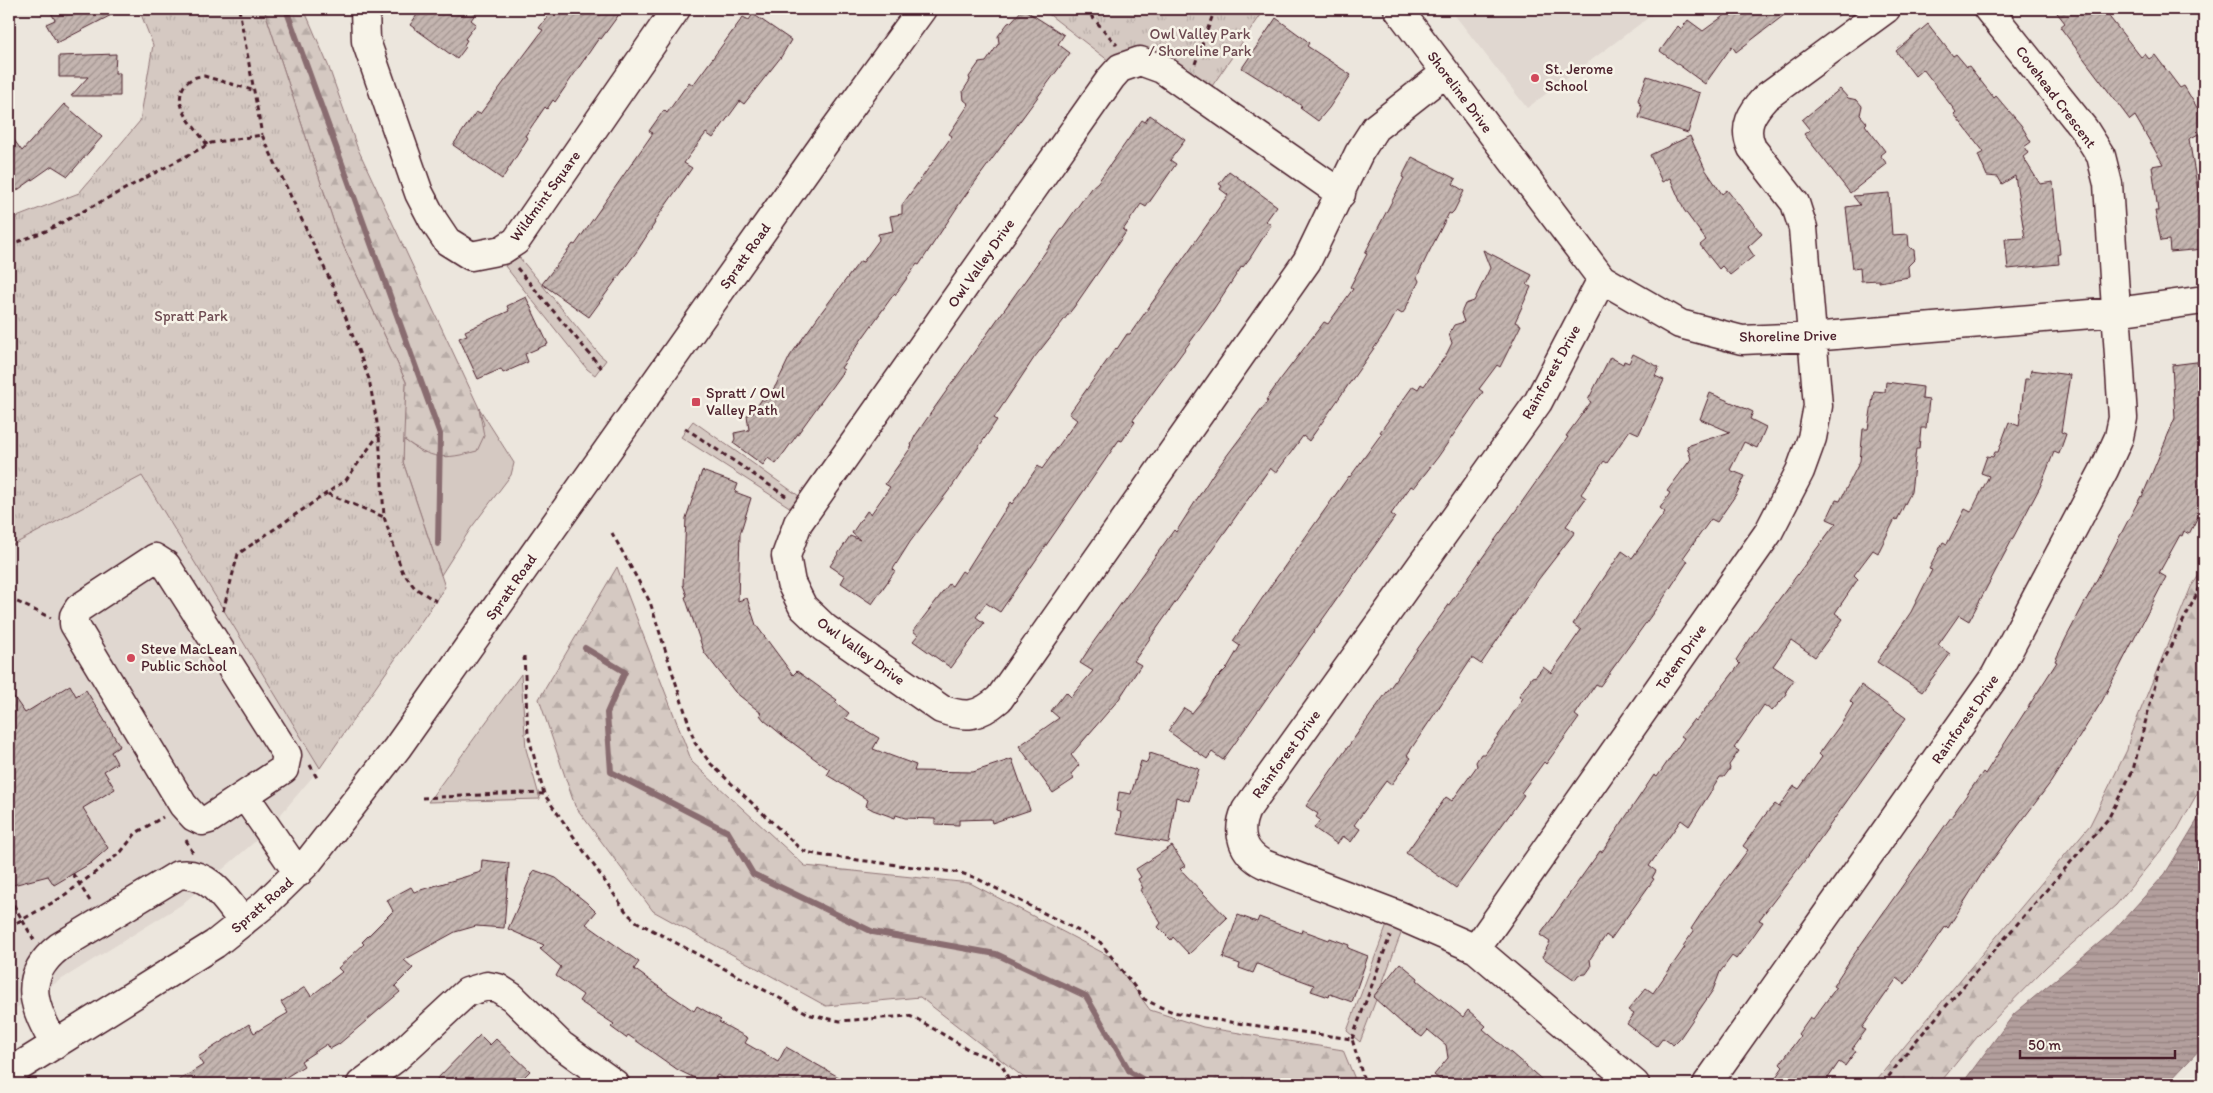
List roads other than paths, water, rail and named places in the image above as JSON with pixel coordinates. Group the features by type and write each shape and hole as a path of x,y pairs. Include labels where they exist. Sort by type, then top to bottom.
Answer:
{"street":[{"name":"Wildmint Square","path":"366,9 366,41 419,193 433,220 448,241 460,251 471,256 502,250 516,241 676,9"},
{"name":"Spratt Road","path":"9,1073 181,967 243,922 298,873 332,834 397,748 824,144 922,9"},
{"name":"Shoreline Drive","path":"1398,9 1602,279 1680,324 1742,340 1812,338 2116,312 2204,300"},
{"path":"1812,338 1803,228 1799,210 1752,148 1748,140 1748,126 1751,113 1766,97 1886,9"},
{"name":"Covehead Crescent","path":"1988,9 2084,129 2101,156 2108,184 2116,312"},
{"name":"Owl Valley Drive","path":"1341,194 1187,86 1152,64 1140,61 1120,68 1111,78 806,510 786,556 791,583 803,607 825,628 941,709 957,714 972,715 986,709 999,699 1307,262 1341,194 1359,153 1375,128 1445,73"},
{"name":"Rainforest Drive","path":"1602,279 1538,402 1242,819 1240,830 1242,839 1253,858 1398,915 1476,949 1635,1084"},
{"name":"Rainforest Drive","path":"1707,1084 1995,676 2104,470 2119,437 2123,418 2116,312"},
{"name":"Totem Drive","path":"1476,949 1768,534 1785,502 1812,438 1818,406 1812,338"},
{"path":"155,558 166,565 287,755 284,769 245,796 209,819 202,821 194,818 183,805 74,624 75,612 155,558"},
{"path":"245,796 298,873"},
{"path":"55,1045 37,1012 34,1000 36,978 45,961 59,947 178,875 197,874 212,885 243,922"},
{"path":"361,1084 396,1058 467,992 487,986 498,988 512,997 560,1045 615,1084"}],"waterway":[{"path":"286,9 440,434 438,544"},
{"path":"585,648 625,672 607,713 611,772 728,832 753,874 873,932 996,954 1086,996 1130,1072 1151,1084"}],"place":[{"name":"St. Jerome School","path":"1535,78"},
{"name":"Spratt / Owl Valley Path","path":"696,402"},
{"name":"Steve MacLean Public School","path":"131,658"}],"park label":[{"name":"Owl Valley Park / Shoreline Park","path":"1200,42"},
{"name":"Spratt Park","path":"191,316"}]}
